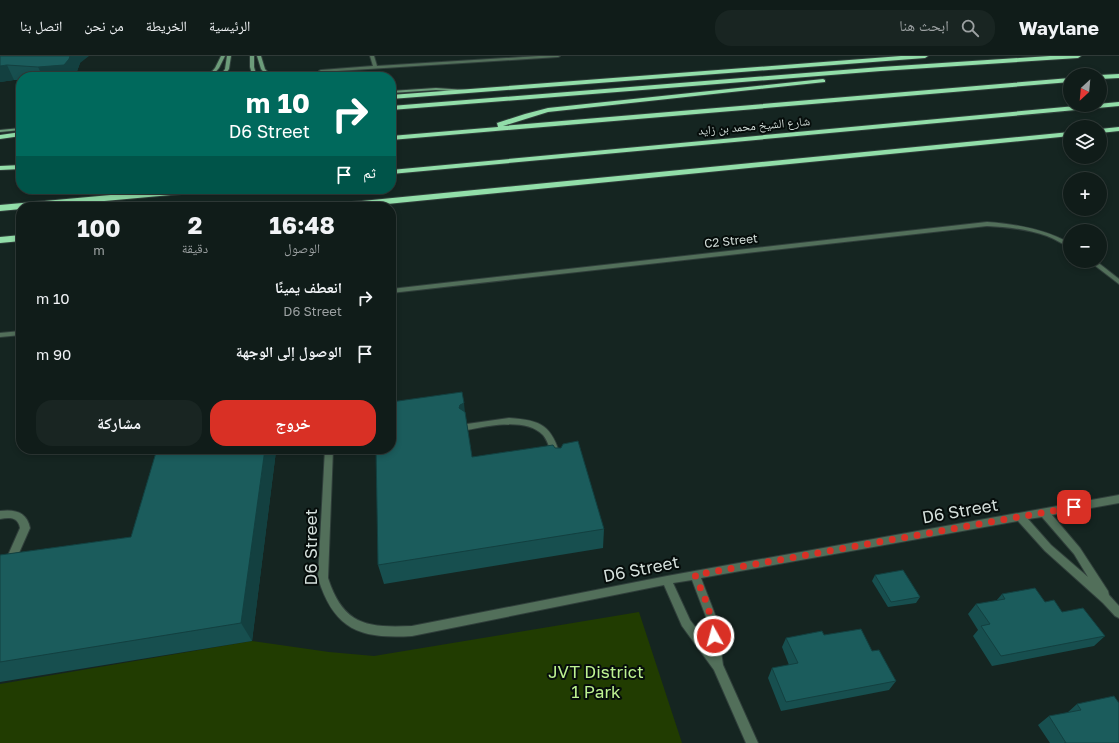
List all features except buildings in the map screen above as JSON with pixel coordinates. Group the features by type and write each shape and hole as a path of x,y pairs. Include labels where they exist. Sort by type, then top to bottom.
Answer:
{"highway":[{"path":"396,97 925,56"},
{"path":"486,130 527,115 548,110 966,65 1078,56"},
{"path":"396,108 887,68 966,65"},
{"path":"1107,77 1119,76"},
{"name":"شارع الشيخ محمد بن زايد","path":"396,138 1063,81"},
{"name":"شارع الشيخ محمد بن زايد","path":"396,172 1119,104"},
{"path":"1107,130 1119,129"},
{"path":"0,137 16,135"},
{"path":"381,202 1063,135"},
{"path":"0,168 16,167"},
{"path":"64,202 150,194"},
{"path":"0,208 16,207"},
{"path":"0,240 16,238"}],"street":[{"path":"213,72 223,56"},
{"path":"225,72 227,69 229,56"},
{"path":"252,56 253,72"},
{"path":"259,56 263,69 266,72"},
{"path":"372,56 375,68"},
{"path":"321,71 558,56"},
{"path":"396,92 436,89 468,91"},
{"path":"0,131 16,129"},
{"name":"C2 Street","path":"396,289 987,224 1027,229 1054,237 1063,242"},
{"path":"1101,268 1119,282"},
{"path":"0,335 16,333"},
{"path":"467,427 513,420 534,425 543,429 555,443 558,464"},
{"name":"D6 Street","path":"329,454 323,578 327,595 336,610 351,622 369,630 390,633 412,631 666,580 1119,499"},
{"path":"1044,512 1078,551 1107,600"},
{"path":"0,515 15,515 22,517 25,522 25,528 7,569"},
{"path":"1020,516 1057,556 1107,600 1119,613"},
{"path":"695,575 711,617 718,666"},
{"path":"666,580 686,623 718,666 752,743"}],"green space":[{"name":"JVT District 1 Park","path":"639,612 682,743 0,743 0,684 252,641 329,652 374,656"}],"route":[{"path":"714,636 708,606 695,575 1074,507"}]}
